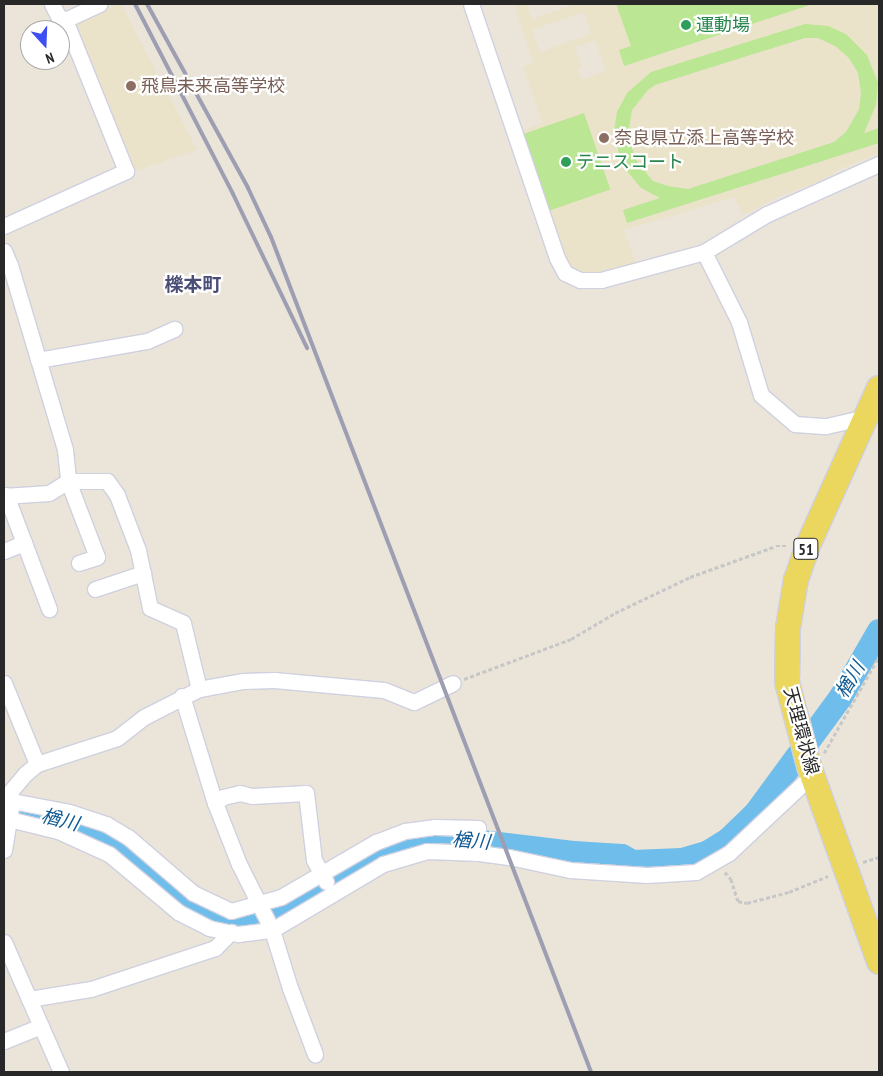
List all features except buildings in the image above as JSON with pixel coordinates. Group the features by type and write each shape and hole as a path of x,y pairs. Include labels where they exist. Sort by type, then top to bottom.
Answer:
{"main road":[{"name":"天理環状線","path":"879,388 808,545 796,579 788,628 787,682 796,724 811,771 879,962"}],"street":[{"path":"52,4 58,16 65,20 100,4"},
{"path":"471,4 557,258 565,272 580,280 601,280 704,252 767,214 879,164"},
{"path":"4,226 126,171 70,32"},
{"path":"4,251 10,265 65,450 68,481 97,557 79,563"},
{"path":"704,252 738,322 761,395 795,424 826,426 866,417"},
{"path":"38,360 147,342 174,328"},
{"path":"50,609 5,495 49,493 68,481 107,481 117,495 128,521 143,573 150,608 182,623 198,689"},
{"path":"4,550 24,543"},
{"path":"95,589 143,573"},
{"path":"4,850 8,806 24,774 37,764 117,738 144,717 198,689 243,681 274,680 384,690 414,702 453,683"},
{"path":"4,683 37,764"},
{"path":"182,696 215,802 270,928 315,1054"},
{"path":"8,806 109,854 178,912 209,928 238,934 270,928 382,864 427,851 476,853 510,857 570,870 646,875 696,872 729,853 811,771"},
{"path":"215,802 223,797 240,793 252,796 306,793 314,860 333,893"},
{"path":"8,806 69,812 106,824 128,837 193,893 214,905 231,911 260,908 376,842 415,830 435,827 478,828 476,853"},
{"path":"29,999 91,990 215,948 231,932"},
{"path":"4,942 61,1072"},
{"path":"4,1041 41,1026"}],"path":[{"path":"453,683 571,639 616,613 690,577 776,546 808,545"},
{"path":"811,771 879,656"},
{"path":"862,863 879,857"},
{"path":"696,872 726,872 731,879 738,901 747,903 789,892 832,875"}],"shaded area":[{"name":"飛鳥未来高等学校","path":"121,4 197,150 132,172 73,25"},
{"name":"奈良県立添上高等学校","path":"514,4 526,4 532,19 576,4 616,4 631,46 624,66 813,4 879,4 879,128 863,133 869,124 878,83 828,26 651,72 617,112 641,188 661,198 624,210 628,223 879,143 879,153 840,169 820,181 779,196 743,215 734,197 624,230 635,262 629,266 594,273 578,271 568,265 518,132 542,123 523,67 533,63","holes":["584,12 591,34 540,52 532,30","595,40 606,71 582,80 578,70 582,68 575,47"]},
{"name":"奈良県立添上高等学校","path":"805,38 818,38 835,46 849,58 858,73 861,93 859,109 846,132 834,142 688,189 668,186 653,181 638,163 630,143 628,128 632,110 648,90 655,85"}],"green space":[{"name":"運動場","path":"616,4 813,4 624,66 619,50 631,46"},
{"path":"805,24 828,26 846,34 867,55 878,83 876,105 864,133 879,128 879,143 627,223 623,210 660,198 641,188 621,164 614,131 617,112 627,93 651,72","holes":["805,38 818,38 835,46 849,58 858,73 861,93 859,109 846,132 834,142 688,189 668,186 653,181 638,163 630,143 629,128 632,110 648,90 655,85"]},
{"name":"テニスコート","path":"584,113 610,190 549,211 523,134"}],"waterway":[{"name":"楢川","path":"4,806 85,826 112,836 141,857 185,901 211,917 246,924 280,915 383,852 414,841 448,838 573,853 622,856 633,862 682,860 707,853 729,839 755,814 841,697 879,631"}],"railway":[{"path":"135,4 233,194 307,348"},
{"path":"147,4 248,188 271,237 591,1072"}],"place":[{"name":"運動場","path":"686,25"},
{"name":"飛鳥未来高等学校","path":"131,86"},
{"name":"奈良県立添上高等学校","path":"604,138"},
{"name":"テニスコート","path":"566,162"}],"district":[{"name":"櫟本町","path":"193,285"}]}
